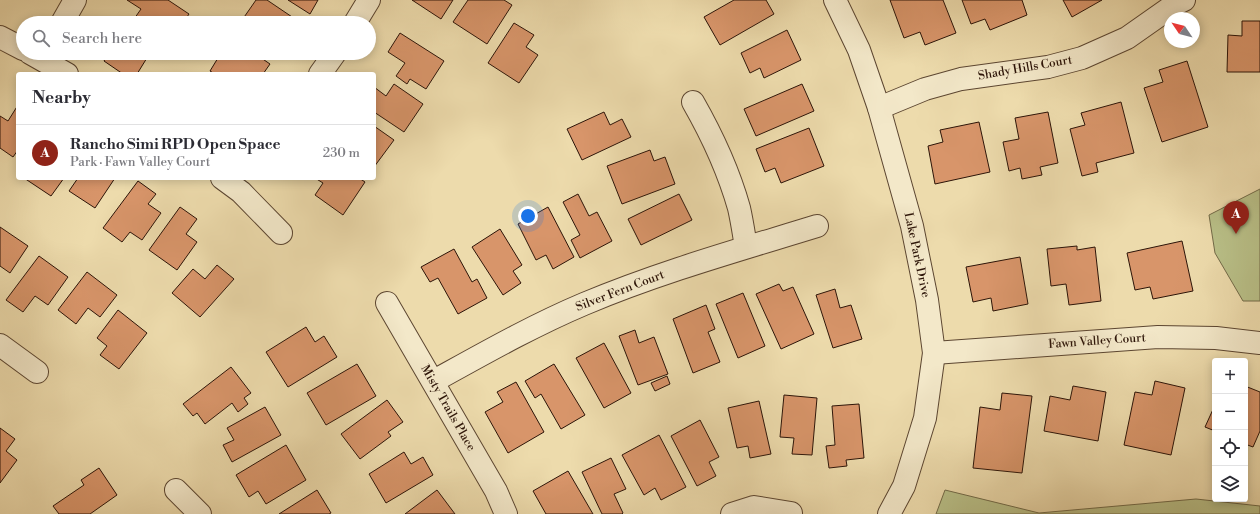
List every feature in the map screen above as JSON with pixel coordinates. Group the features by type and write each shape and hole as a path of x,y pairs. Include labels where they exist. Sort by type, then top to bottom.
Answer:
{"street":[{"path":"66,16 75,0"},
{"path":"359,16 369,0"},
{"name":"Lake Park Drive","path":"835,0 859,50 879,108 912,226 927,300 934,353 925,418 904,486 889,514"},
{"name":"Shady Hills Court","path":"879,108 925,89 961,79 1048,67 1082,58 1127,38 1174,5 1184,0"},
{"path":"0,37 16,45"},
{"path":"46,60 64,72"},
{"path":"321,72 329,60"},
{"path":"693,102 712,135 727,170 739,210 746,248"},
{"path":"229,180 246,185 281,233"},
{"name":"Silver Fern Court","path":"434,381 512,337 584,304 648,279 817,226"},
{"name":"Misty Trails Place","path":"388,303 496,491 506,514"},
{"name":"Fawn Valley Court","path":"934,353 1158,337 1216,338 1260,343"},
{"path":"0,345 37,372"},
{"path":"176,490 200,514"},
{"path":"732,514 754,507 791,513"}],"green space":[{"path":"1260,189 1260,301 1243,301 1215,253 1209,215"},
{"path":"945,490 1039,513 1196,499 1212,501 1212,502 1260,506 1260,514 936,514"}],"building":[{"path":"127,0 168,0 189,14 188,16 136,16 141,9"},
{"path":"256,0 267,0 291,16 245,16"},
{"path":"288,0 318,0 310,14"},
{"path":"412,0 453,0 441,19"},
{"path":"468,0 504,0 512,5 487,44 453,22"},
{"path":"734,0 766,0 774,14 720,45 704,17"},
{"path":"890,0 943,0 956,33 925,45 920,32 904,38"},
{"path":"962,0 1022,0 1027,15 990,30 985,19 971,24"},
{"path":"1063,0 1102,0 1072,17"},
{"path":"1242,21 1260,21 1260,72 1227,72 1228,35 1242,36"},
{"path":"514,23 534,35 526,47 538,55 519,83 488,63"},
{"path":"787,30 801,60 764,78 760,68 750,73 741,53"},
{"path":"400,33 444,61 426,89 410,79 407,84 396,76 405,63 388,52"},
{"path":"146,60 138,72 120,72 104,61"},
{"path":"217,60 264,60 270,64 264,72 210,71"},
{"path":"1187,61 1208,127 1162,142 1144,88 1163,82 1159,70"},
{"path":"394,84 423,104 404,132 376,113 376,88 386,96"},
{"path":"802,84 814,111 756,136 744,109"},
{"path":"1121,102 1134,153 1096,163 1098,172 1082,176 1070,129 1085,125 1081,113"},
{"path":"16,108 16,153 13,157 0,148 0,116 8,121"},
{"path":"604,112 610,125 622,119 631,137 582,160 567,129"},
{"path":"1048,112 1058,163 1040,167 1042,175 1022,179 1020,168 1009,171 1003,142 1019,139 1015,118"},
{"path":"979,122 990,172 935,184 928,146 943,142 940,130"},
{"path":"376,127 394,140 376,164"},
{"path":"809,128 824,166 781,183 775,168 765,172 756,149"},
{"path":"650,150 654,161 665,157 675,184 622,204 607,166"},
{"path":"27,180 63,180 51,196"},
{"path":"77,180 114,180 95,208 69,191"},
{"path":"318,180 362,180 365,182 343,215 315,195 323,183"},
{"path":"138,181 156,194 148,204 161,213 142,240 130,232 122,242 103,228"},
{"path":"578,194 589,216 597,212 612,241 580,258 571,240 580,235 563,202"},
{"path":"679,194 692,220 641,245 628,219"},
{"path":"180,207 197,219 186,234 197,242 177,270 149,250"},
{"path":"548,207 574,257 553,269 546,255 536,260 518,224"},
{"path":"0,227 28,246 10,273 0,266"},
{"path":"500,229 522,265 513,271 521,283 503,295 472,247"},
{"path":"1182,241 1193,291 1153,299 1150,287 1135,290 1127,253"},
{"path":"1077,246 1077,250 1095,247 1101,301 1069,305 1066,284 1051,286 1047,249"},
{"path":"454,249 472,282 477,279 487,298 458,314 438,278 430,282 421,267"},
{"path":"39,256 68,277 48,305 35,296 23,312 6,300"},
{"path":"1020,257 1028,304 993,311 991,298 973,302 966,267"},
{"path":"217,265 234,279 200,317 172,293 193,269 205,279"},
{"path":"87,272 117,295 100,317 88,308 76,324 58,310"},
{"path":"779,284 783,291 793,287 814,334 781,349 756,294"},
{"path":"835,289 840,308 851,305 862,339 833,348 816,295"},
{"path":"743,293 765,346 738,358 716,304"},
{"path":"706,305 715,329 708,332 720,362 693,373 673,319"},
{"path":"118,310 147,333 119,369 100,355 107,346 97,338"},
{"path":"306,327 315,342 324,336 337,357 288,387 266,352"},
{"path":"635,330 639,343 654,337 668,374 638,385 619,336"},
{"path":"604,343 631,393 604,408 576,358"},
{"path":"357,364 376,396 326,425 307,393"},
{"path":"554,364 585,415 561,429 541,394 535,398 525,381"},
{"path":"231,367 251,393 244,398 248,404 238,412 232,403 205,424 197,413 193,416 183,404"},
{"path":"667,376 670,384 655,391 651,383"},
{"path":"1155,381 1185,388 1171,455 1124,445 1135,392 1152,395"},
{"path":"516,382 544,432 508,453 485,412 503,402 497,392"},
{"path":"1073,386 1106,392 1098,441 1044,431 1050,396 1070,400"},
{"path":"1248,387 1260,392 1260,431 1253,447 1248,445"},
{"path":"1002,393 1032,396 1022,473 973,468 980,407 1000,410"},
{"path":"784,395 817,398 812,455 792,454 794,438 780,437"},
{"path":"387,400 403,422 388,432 391,436 360,459 341,434"},
{"path":"759,401 771,454 750,458 748,446 737,448 728,408"},
{"path":"859,404 864,458 846,460 847,466 829,468 826,446 835,445 832,406"},
{"path":"265,407 281,435 232,462 223,445 234,440 227,428"},
{"path":"1212,412 1212,430 1205,427"},
{"path":"700,420 719,457 709,462 716,476 697,486 671,436"},
{"path":"0,428 15,439 6,451 17,460 0,483"},
{"path":"659,435 686,487 661,500 655,488 644,495 622,455"},
{"path":"286,445 306,480 266,504 258,491 249,497 236,475"},
{"path":"404,452 411,464 423,457 433,475 386,503 369,474"},
{"path":"611,458 626,489 614,494 623,513 622,514 602,514 582,472"},
{"path":"99,468 117,495 90,514 59,514 53,506 84,485 81,480"},
{"path":"568,471 593,514 546,514 533,491"},
{"path":"317,490 331,513 279,514"},
{"path":"437,490 455,514 405,514"}],"place":[{"name":"Rancho Simi RPD Open Space","path":"1236,234"}]}
